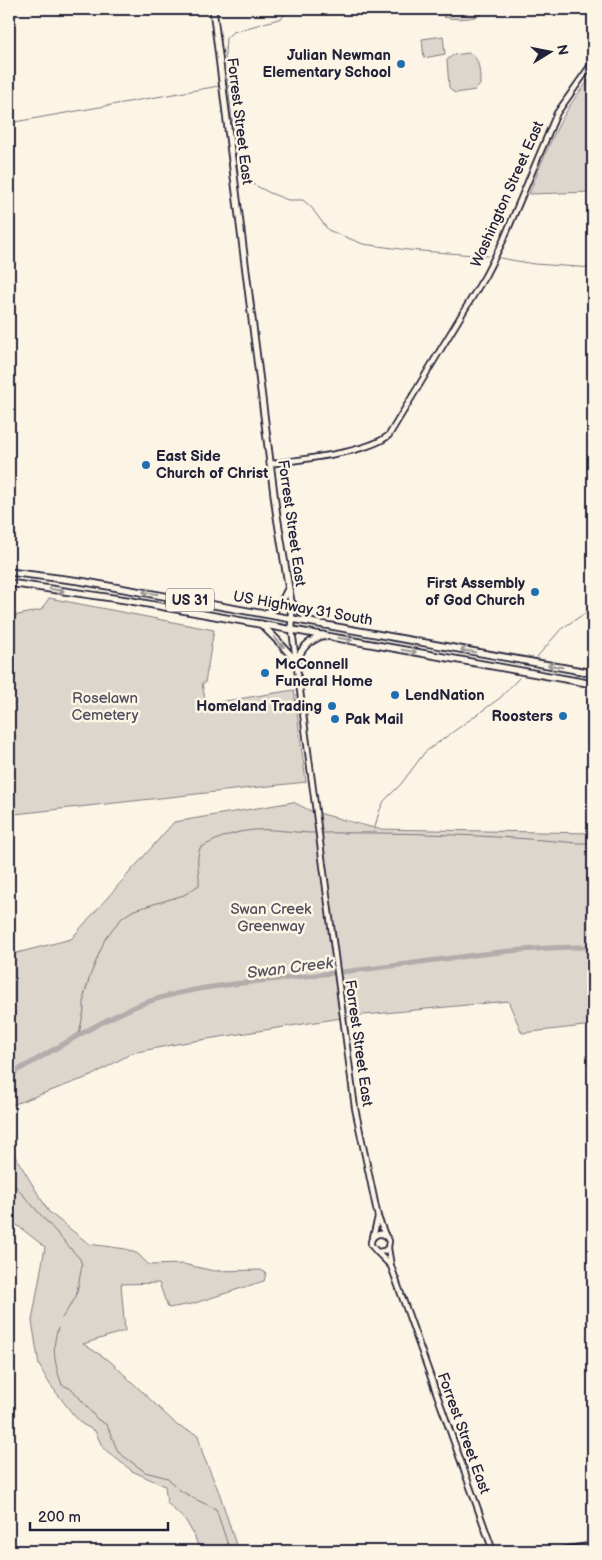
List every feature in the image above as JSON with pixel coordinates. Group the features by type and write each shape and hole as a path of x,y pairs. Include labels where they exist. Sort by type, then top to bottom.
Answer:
{"highway":[{"path":"564,1551 593,1547"}],"main road":[{"name":"Forrest Street East","path":"213,9 271,464 291,602 292,630"},
{"name":"US Highway 31 South","path":"9,572 80,581 593,673"},
{"name":"US Highway 31 South","path":"9,584 126,600 593,684"},
{"path":"262,613 277,608 288,589"},
{"path":"291,602 313,623"},
{"path":"260,624 296,661 307,643 323,635"}],"street":[{"name":"Washington Street East","path":"271,464 370,446 389,435 485,276 503,241 557,113 593,62"},
{"name":"Forrest Street East","path":"292,630 355,1108 378,1217 385,1235"},
{"name":"Forrest Street East","path":"373,1237 378,1217"},
{"path":"378,1234 385,1235 389,1241 388,1248 377,1252 371,1245 373,1237 378,1234"},
{"name":"Forrest Street East","path":"388,1248 391,1266 493,1551"},
{"name":"Forrest Street East","path":"377,1252 391,1266"}],"green space":[{"path":"437,9 488,9 474,17 455,19 444,17"},
{"path":"443,36 445,54 424,58 422,39"},
{"path":"469,53 473,55 477,62 480,85 475,90 453,92 449,87 447,60 453,55"},
{"path":"593,76 593,192 529,194 548,147 563,117 572,102"},
{"name":"Roselawn Cemetery","path":"49,598 214,630 205,683 202,683 206,704 294,690 306,782 15,814 9,793 9,617 41,610"},
{"name":"Swan Creek Greenway","path":"293,802 311,811 378,829 593,833 593,1025 522,1033 508,1001 354,1016 182,1043 132,1053 91,1076 9,1106 9,955 71,939 174,822"},
{"path":"9,1106 14,1154 49,1212 89,1244 126,1249 138,1254 149,1265 183,1264 214,1271 261,1270 266,1273 264,1281 192,1304 168,1308 159,1283 121,1284 125,1331 83,1344 110,1361 178,1426 198,1435 203,1455 219,1492 238,1551 200,1551 186,1521 167,1503 165,1486 132,1471 103,1448 95,1431 82,1424 72,1413 49,1383 39,1365 32,1321 45,1247 9,1219"}],"waterway":[{"path":"226,65 226,38 233,32 282,18 289,9"},
{"path":"227,75 237,163 243,179 288,200 303,200 311,207 328,230 363,244 408,250 488,256"},
{"path":"9,123 219,86"},
{"path":"500,258 534,264 593,268"},
{"path":"537,657 561,629 593,608"},
{"path":"374,831 384,801 401,784 425,752 500,698 519,678"},
{"path":"79,1034 84,1010 84,996 105,939 123,917 134,910 184,895 199,885 198,862 200,848 222,837 240,832 263,830 315,833 447,835 593,843"},
{"name":"Swan Creek","path":"9,1075 89,1029 139,1005 173,994 226,985 476,955 534,949 593,947"},
{"path":"9,1179 80,1259 82,1265 76,1297 62,1318"},
{"path":"58,1328 54,1350 57,1371 62,1385 72,1389 97,1419 107,1425 118,1452 145,1472 168,1478 174,1485"},
{"path":"178,1489 216,1509 230,1551"}],"place":[{"name":"Julian Newman Elementary School","path":"401,64"},
{"name":"East Side Church of Christ","path":"146,465"},
{"name":"First Assembly of God Church","path":"535,592"},
{"name":"McConnell Funeral Home","path":"265,673"},
{"name":"LendNation","path":"395,695"},
{"name":"Homeland Trading","path":"332,706"},
{"name":"Roosters","path":"563,716"},
{"name":"Pak Mail","path":"335,719"}]}
